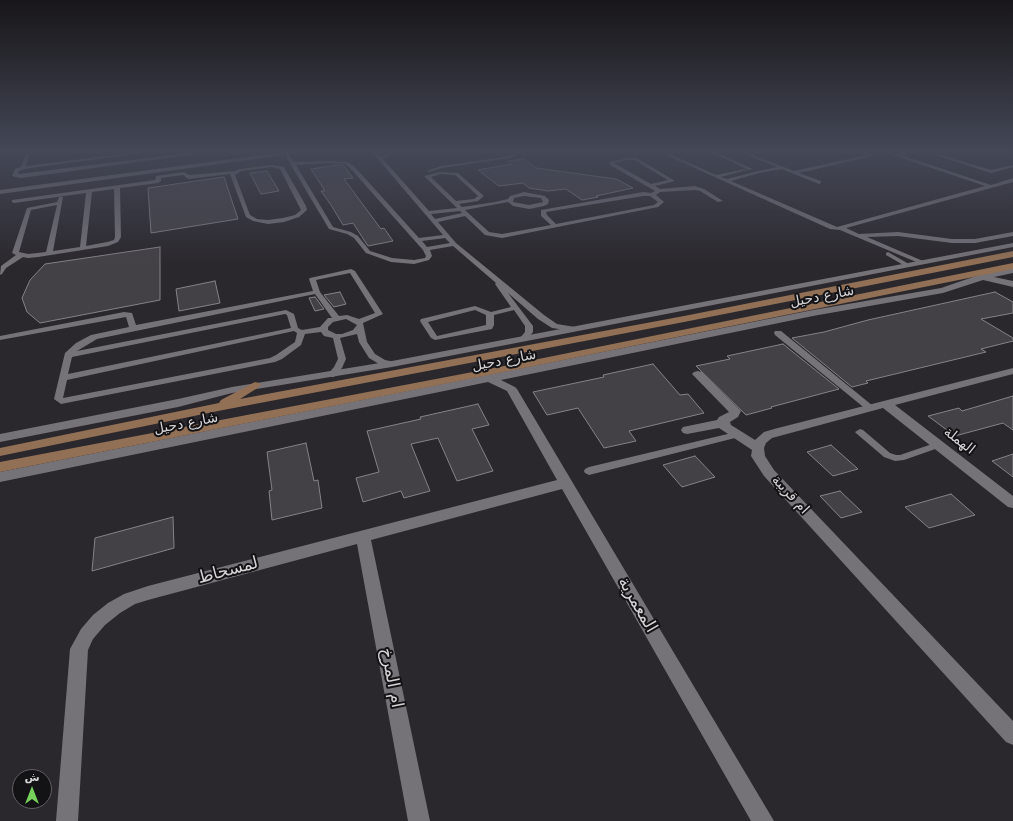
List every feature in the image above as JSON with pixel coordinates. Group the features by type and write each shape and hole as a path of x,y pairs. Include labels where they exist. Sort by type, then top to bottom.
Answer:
{"main road":[{"name":"شارع دحيل","path":"0,452 218,407 684,320 1013,254"},
{"name":"شارع دحيل","path":"0,467 499,370 843,299 1012,269"},
{"path":"843,299 963,283"},
{"path":"218,407 255,385"},
{"path":"224,423 265,423"}],"street":[{"name":"شارع دحيل","path":"0,438 178,403 255,385 331,375 392,364 1013,245"},
{"name":"شارع دحيل","path":"0,477 813,314 943,290 1012,269"},
{"path":"1012,269 1010,277 1013,281"},
{"path":"979,278 1013,284"},
{"path":"723,422 725,427 758,448 761,441 768,435 778,432 1012,372"},
{"path":"491,379 511,389 512,381 516,374"},
{"path":"687,430 723,422 725,418 734,414 736,411 698,374"},
{"name":"المعمرية","path":"511,389 565,484 763,821"},
{"name":"الهملة","path":"885,404 1013,503"},
{"name":"ام قريبة","path":"758,448 758,456 769,473 1013,734"},
{"name":"لمسحاط","path":"67,821 79,649 87,634 98,620 124,602 148,593 363,535 565,484"},
{"name":"ام المرخ","path":"363,535 419,821"}],"lane":[{"path":"0,192 14,189"},
{"path":"14,201 96,189"},
{"path":"60,202 29,209 15,253 21,255 49,253 116,241 118,237 117,189"},
{"path":"238,189 250,218 262,222 275,222 301,214 304,210 294,189"},
{"path":"308,189 331,228 349,233 356,237 368,252 391,260 414,262 428,259 429,256 426,248 372,189"},
{"path":"407,189 454,244 550,323 562,328 572,329"},
{"path":"441,189 484,232 496,236 555,226 660,204 661,202 659,199 652,195"},
{"path":"456,203 476,200 481,196 473,189"},
{"path":"555,226 542,213 545,210 638,195 652,195 659,191 679,189"},
{"path":"700,189 720,201"},
{"path":"745,189 832,228 842,229 921,262"},
{"path":"842,229 979,189"},
{"path":"83,248 88,191"},
{"path":"49,253 62,194"},
{"path":"428,213 495,204 510,200 517,195 531,194 543,197 546,200 546,202 542,205 536,207 505,207 435,221"},
{"path":"510,200 511,203 522,207"},
{"path":"542,205 555,208"},
{"path":"858,236 898,234 952,241 975,241 1013,234"},
{"path":"419,240 446,236"},
{"path":"858,236 907,265"},
{"path":"426,248 454,244"},
{"path":"892,256 902,254"},
{"path":"0,273 4,267 21,255"},
{"path":"323,329 327,334 336,336 350,334 359,325 379,314 353,272 312,279 317,292 336,318"},
{"path":"488,272 529,326 529,332 524,338"},
{"path":"68,355 286,312 290,314 298,330 300,340 279,357 272,360 61,401 58,399 68,355 79,345 94,337 317,292"},
{"path":"490,314 490,326 440,338 435,338 424,321 475,308 490,314 515,308"},
{"path":"0,338 124,314 129,314 133,328"},
{"path":"323,329 327,323 336,318 347,317 359,325 361,338 372,356 382,362 392,364"},
{"path":"62,378 298,330 323,329"},
{"path":"778,333 870,408"},
{"path":"331,375 338,368 342,359 336,336"},
{"path":"860,432 887,455 895,458 901,458 938,445"},
{"path":"589,471 736,435"}],"building":[{"path":"148,189 228,189 238,219 151,233"},
{"path":"259,189 278,189 279,191 261,194"},
{"path":"324,189 352,189 381,229 384,228 393,241 368,246 353,223 343,225 321,191 325,191"},
{"path":"537,189 563,189 548,191"},
{"path":"566,189 627,189 596,196 598,197 582,200"},
{"path":"160,247 160,300 40,323 27,312 22,298 30,280 45,264"},
{"path":"215,281 220,303 179,311 176,289"},
{"path":"340,292 346,304 334,307 324,295"},
{"path":"995,292 1013,302 1013,313 981,319 1013,338 1013,341 981,349 986,352 866,381 868,383 852,387 792,338 824,332 868,320"},
{"path":"315,297 324,309 315,311 309,298"},
{"path":"783,344 839,389 746,415 696,366 730,359 727,356"},
{"path":"653,364 680,395 688,394 704,413 629,431 636,441 604,448 578,408 547,415 533,392 604,377 603,375"},
{"path":"1013,396 1013,430 1003,423 955,436 928,416 959,408 962,411"},
{"path":"478,404 489,425 472,429 493,471 457,481 438,438 411,444 430,491 404,498 401,491 363,502 356,478 379,472 367,431"},
{"path":"306,443 314,481 318,480 322,508 272,520 269,491 272,490 267,452"},
{"path":"831,445 858,469 833,476 807,452"},
{"path":"1013,454 1013,477 992,461"},
{"path":"695,456 715,477 682,487 663,465"},
{"path":"840,491 862,512 841,518 820,496"},
{"path":"951,494 975,515 929,528 905,507"},
{"path":"173,517 174,548 92,571 95,538"}]}
